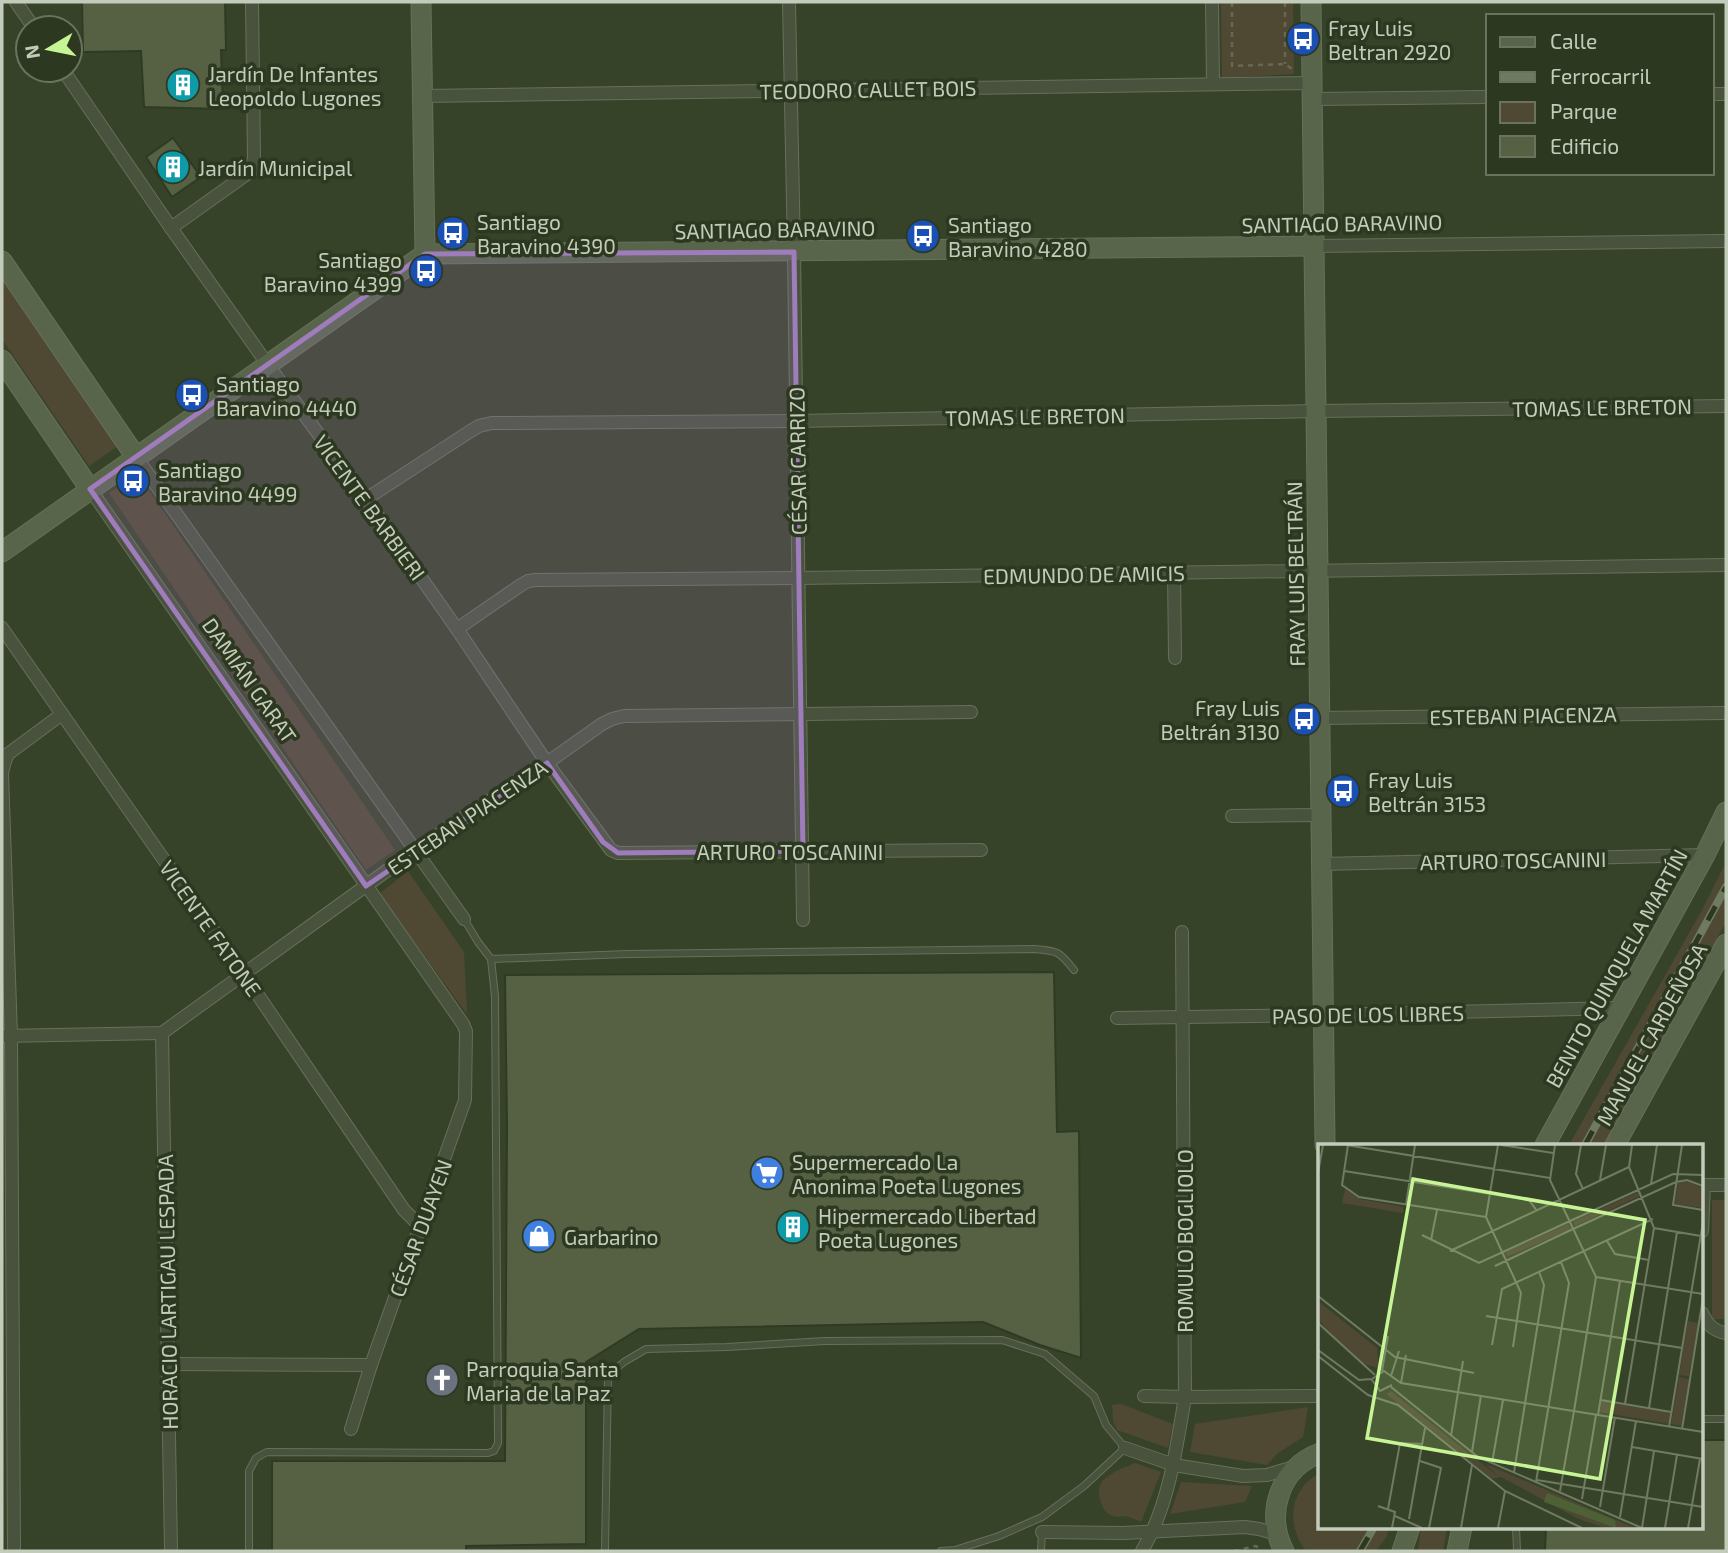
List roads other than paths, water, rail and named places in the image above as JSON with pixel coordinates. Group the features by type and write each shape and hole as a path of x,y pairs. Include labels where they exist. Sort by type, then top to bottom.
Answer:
{"main road":[{"path":"2,552 425,254 421,2"},
{"name":"FRAY LUIS BELTRÁN","path":"1311,2 1325,1144"},
{"name":"SANTIAGO BARAVINO","path":"425,254 1314,246"},
{"name":"DAMIÁN GARAT","path":"2,261 136,457"},
{"name":"DAMIÁN GARAT","path":"2,360 90,489"},
{"name":"BENITO QUINQUELA MARTÍN","path":"1546,1144 1726,812"},
{"name":"MANUEL CARDEÑOSA","path":"1616,1144 1726,944"},
{"path":"1280,1543 1275,1517 1278,1498 1286,1480 1313,1454"},
{"path":"1402,1551 1410,1528"},
{"path":"1457,1551 1462,1528"}],"street":[{"path":"171,228 251,171 254,158 252,2"},
{"name":"CÉSAR CARRIZO","path":"789,2 803,920"},
{"path":"1212,2 1213,84"},
{"name":"VICENTE BARBIERI","path":"73,84 171,228 457,629 603,842"},
{"name":"TEODORO CALLET BOIS","path":"423,96 1213,84 1312,91 1486,97"},
{"name":"SANTIAGO BARAVINO","path":"1314,246 1726,241"},
{"name":"TOMAS LE BRETON","path":"366,499 469,432 492,423 797,421 1726,406"},
{"name":"DAMIÁN GARAT","path":"136,457 464,919"},
{"name":"DAMIÁN GARAT","path":"90,489 463,1024"},
{"name":"EDMUNDO DE AMICIS","path":"457,629 521,585 536,580 1726,565"},
{"path":"1174,572 1175,658"},
{"name":"VICENTE FATONE","path":"2,628 243,973 404,1210 421,1227"},
{"name":"ESTEBAN PIACENZA","path":"162,1033 414,851 612,719 624,716 971,712"},
{"name":"ESTEBAN PIACENZA","path":"1319,718 1726,713"},
{"path":"14,1551 2,773 8,754 62,714"},
{"path":"1232,816 1320,815"},
{"name":"ARTURO TOSCANINI","path":"603,842 611,850 618,852 981,850"},
{"name":"ARTURO TOSCANINI","path":"1321,864 1705,855"},
{"name":"ROMULO BOGLIOLO","path":"1142,1551 1154,1531 1174,1465 1185,1397 1182,932"},
{"name":"PASO DE LOS LIBRES","path":"1117,1018 1620,1008"},
{"name":"CÉSAR DUAYEN","path":"351,1429 465,1100 466,1031 463,1024"},
{"path":"6,1036 162,1033"},
{"name":"HORACIO LARTIGAU LESPADA","path":"162,1033 171,1551"},
{"path":"1704,1185 1726,1185"},
{"path":"1704,1318 1707,1325 1726,1333"},
{"path":"169,1364 371,1365"},
{"path":"1144,1396 1318,1396"},
{"path":"1125,1448 1174,1465 1255,1477 1313,1454"},
{"path":"1042,1532 1123,1533 1245,1527 1259,1529 1280,1543"}],"lane":[{"path":"249,1551 249,1471 256,1458 267,1452 488,1453 494,1451 498,1443 495,996 491,959 464,919"},
{"path":"491,959 628,954 1034,949 1051,950 1061,954 1074,970"},
{"path":"605,1551 607,1375 646,1349 825,1341 1002,1340 1045,1354 1094,1396 1106,1425 1125,1448 1084,1486 1042,1517 999,1536 955,1550 941,1551"},
{"path":"1704,1419 1726,1419"},
{"path":"1516,1528 1517,1551"},
{"path":"1041,1551 1042,1532"}],"railway":[{"path":"1586,1144 1726,887"},
{"path":"1360,1551 1373,1528"}],"place":[{"name":"Fray Luis Beltran 2920","path":"1303,39"},
{"name":"Jardín De Infantes Leopoldo Lugones","path":"183,85"},
{"name":"Jardín Municipal","path":"173,167"},
{"name":"Santiago Baravino 4390","path":"453,233"},
{"name":"Santiago Baravino 4280","path":"923,236"},
{"name":"Santiago Baravino 4399","path":"426,271"},
{"name":"Santiago Baravino 4440","path":"192,395"},
{"name":"Santiago Baravino 4499","path":"133,481"},
{"name":"Fray Luis Beltrán 3130","path":"1304,719"},
{"name":"Fray Luis Beltrán 3153","path":"1343,791"},
{"name":"Supermercado La Anonima Poeta Lugones","path":"767,1173"},
{"name":"Hipermercado Libertad Poeta Lugones","path":"793,1227"},
{"name":"Garbarino","path":"539,1236"},
{"name":"Parroquia Santa Maria de la Paz","path":"442,1380"}]}
